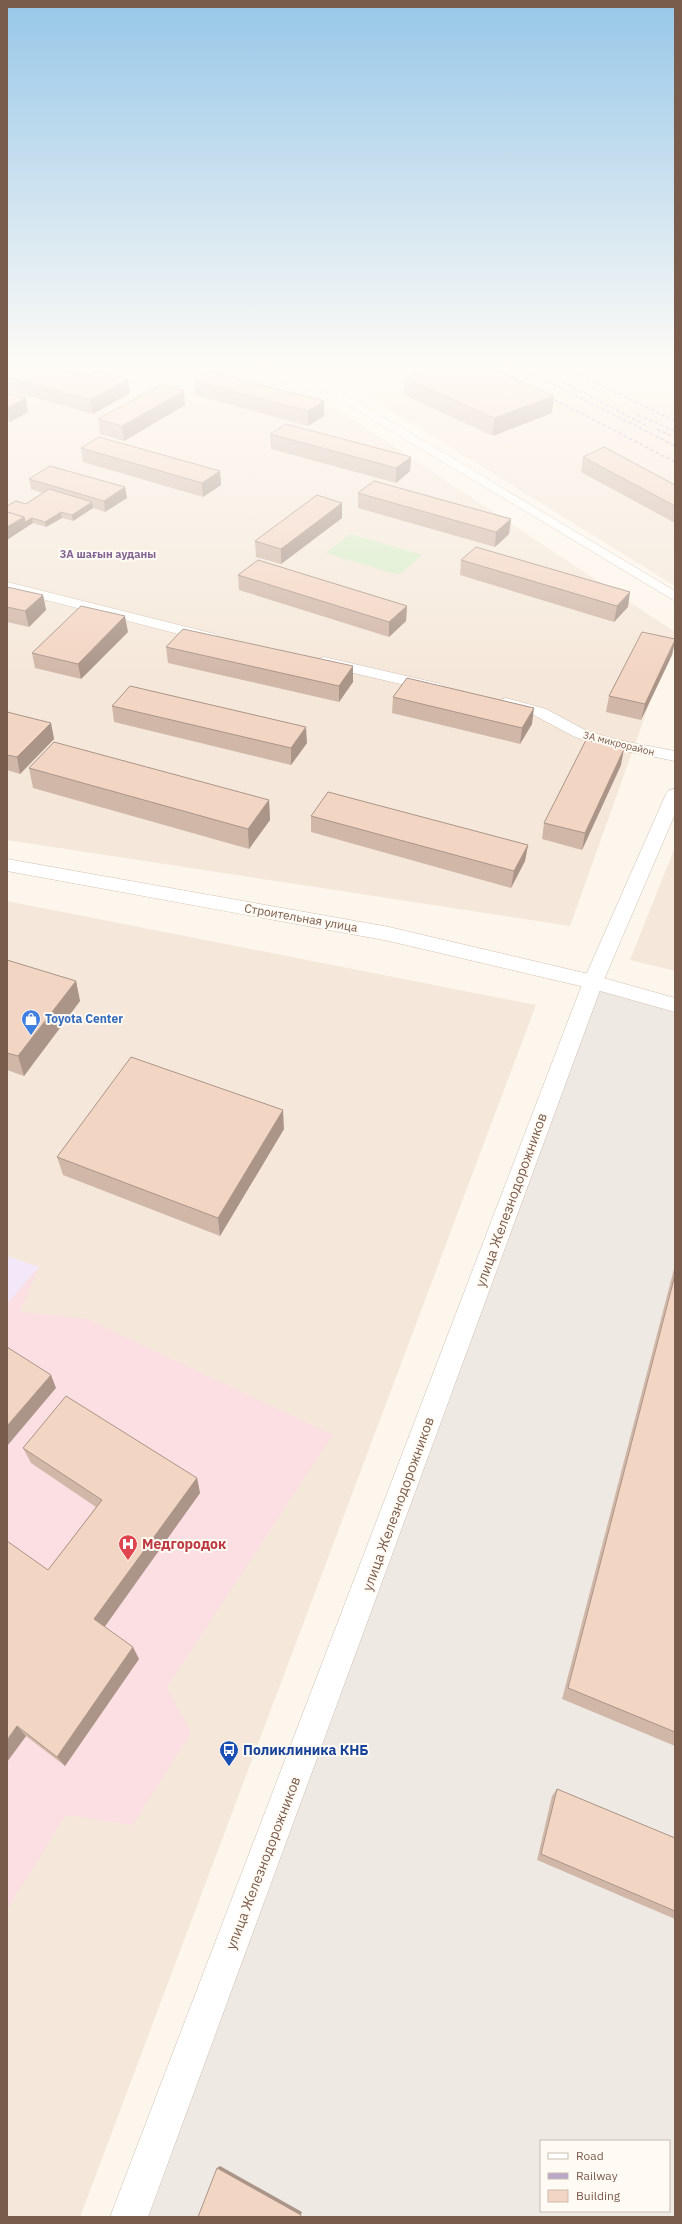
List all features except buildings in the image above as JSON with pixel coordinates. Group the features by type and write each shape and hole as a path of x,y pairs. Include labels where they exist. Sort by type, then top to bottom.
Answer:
{"street":[{"path":"462,469 675,597"},
{"path":"7,586 227,641"},
{"path":"312,659 450,690"},
{"name":"3А микрорайон","path":"488,699 540,712 581,734 615,744 675,756"},
{"name":"улица Железнодорожников","path":"129,2217 332,1682 593,982 675,794"},
{"name":"Строительная улица","path":"7,865 389,934 593,982 675,1005"}],"shaded area":[{"name":"3А шағын ауданы","path":"7,469 428,469 675,632 570,926 7,840"},
{"path":"485,469 675,469 675,586"},
{"path":"675,847 675,971 630,960"},
{"path":"7,901 536,1005 80,2217 7,2217"},
{"path":"593,982 675,1005 675,2217 128,2217"},
{"path":"7,1256 39,1267 7,1304"},
{"name":"Медгородок","path":"39,1267 20,1312 87,1319 333,1435 167,1687 191,1733 133,1825 66,1815 7,1910 7,1304"}],"green space":[{"path":"350,534 422,555 399,575 326,553"}],"place":[{"name":"Toyota Center","path":"31,1036"},
{"name":"Медгородок","path":"128,1561"},
{"name":"Поликлиника КНБ","path":"229,1767"}],"district":[{"name":"3А шағын ауданы","path":"108,554"}]}
